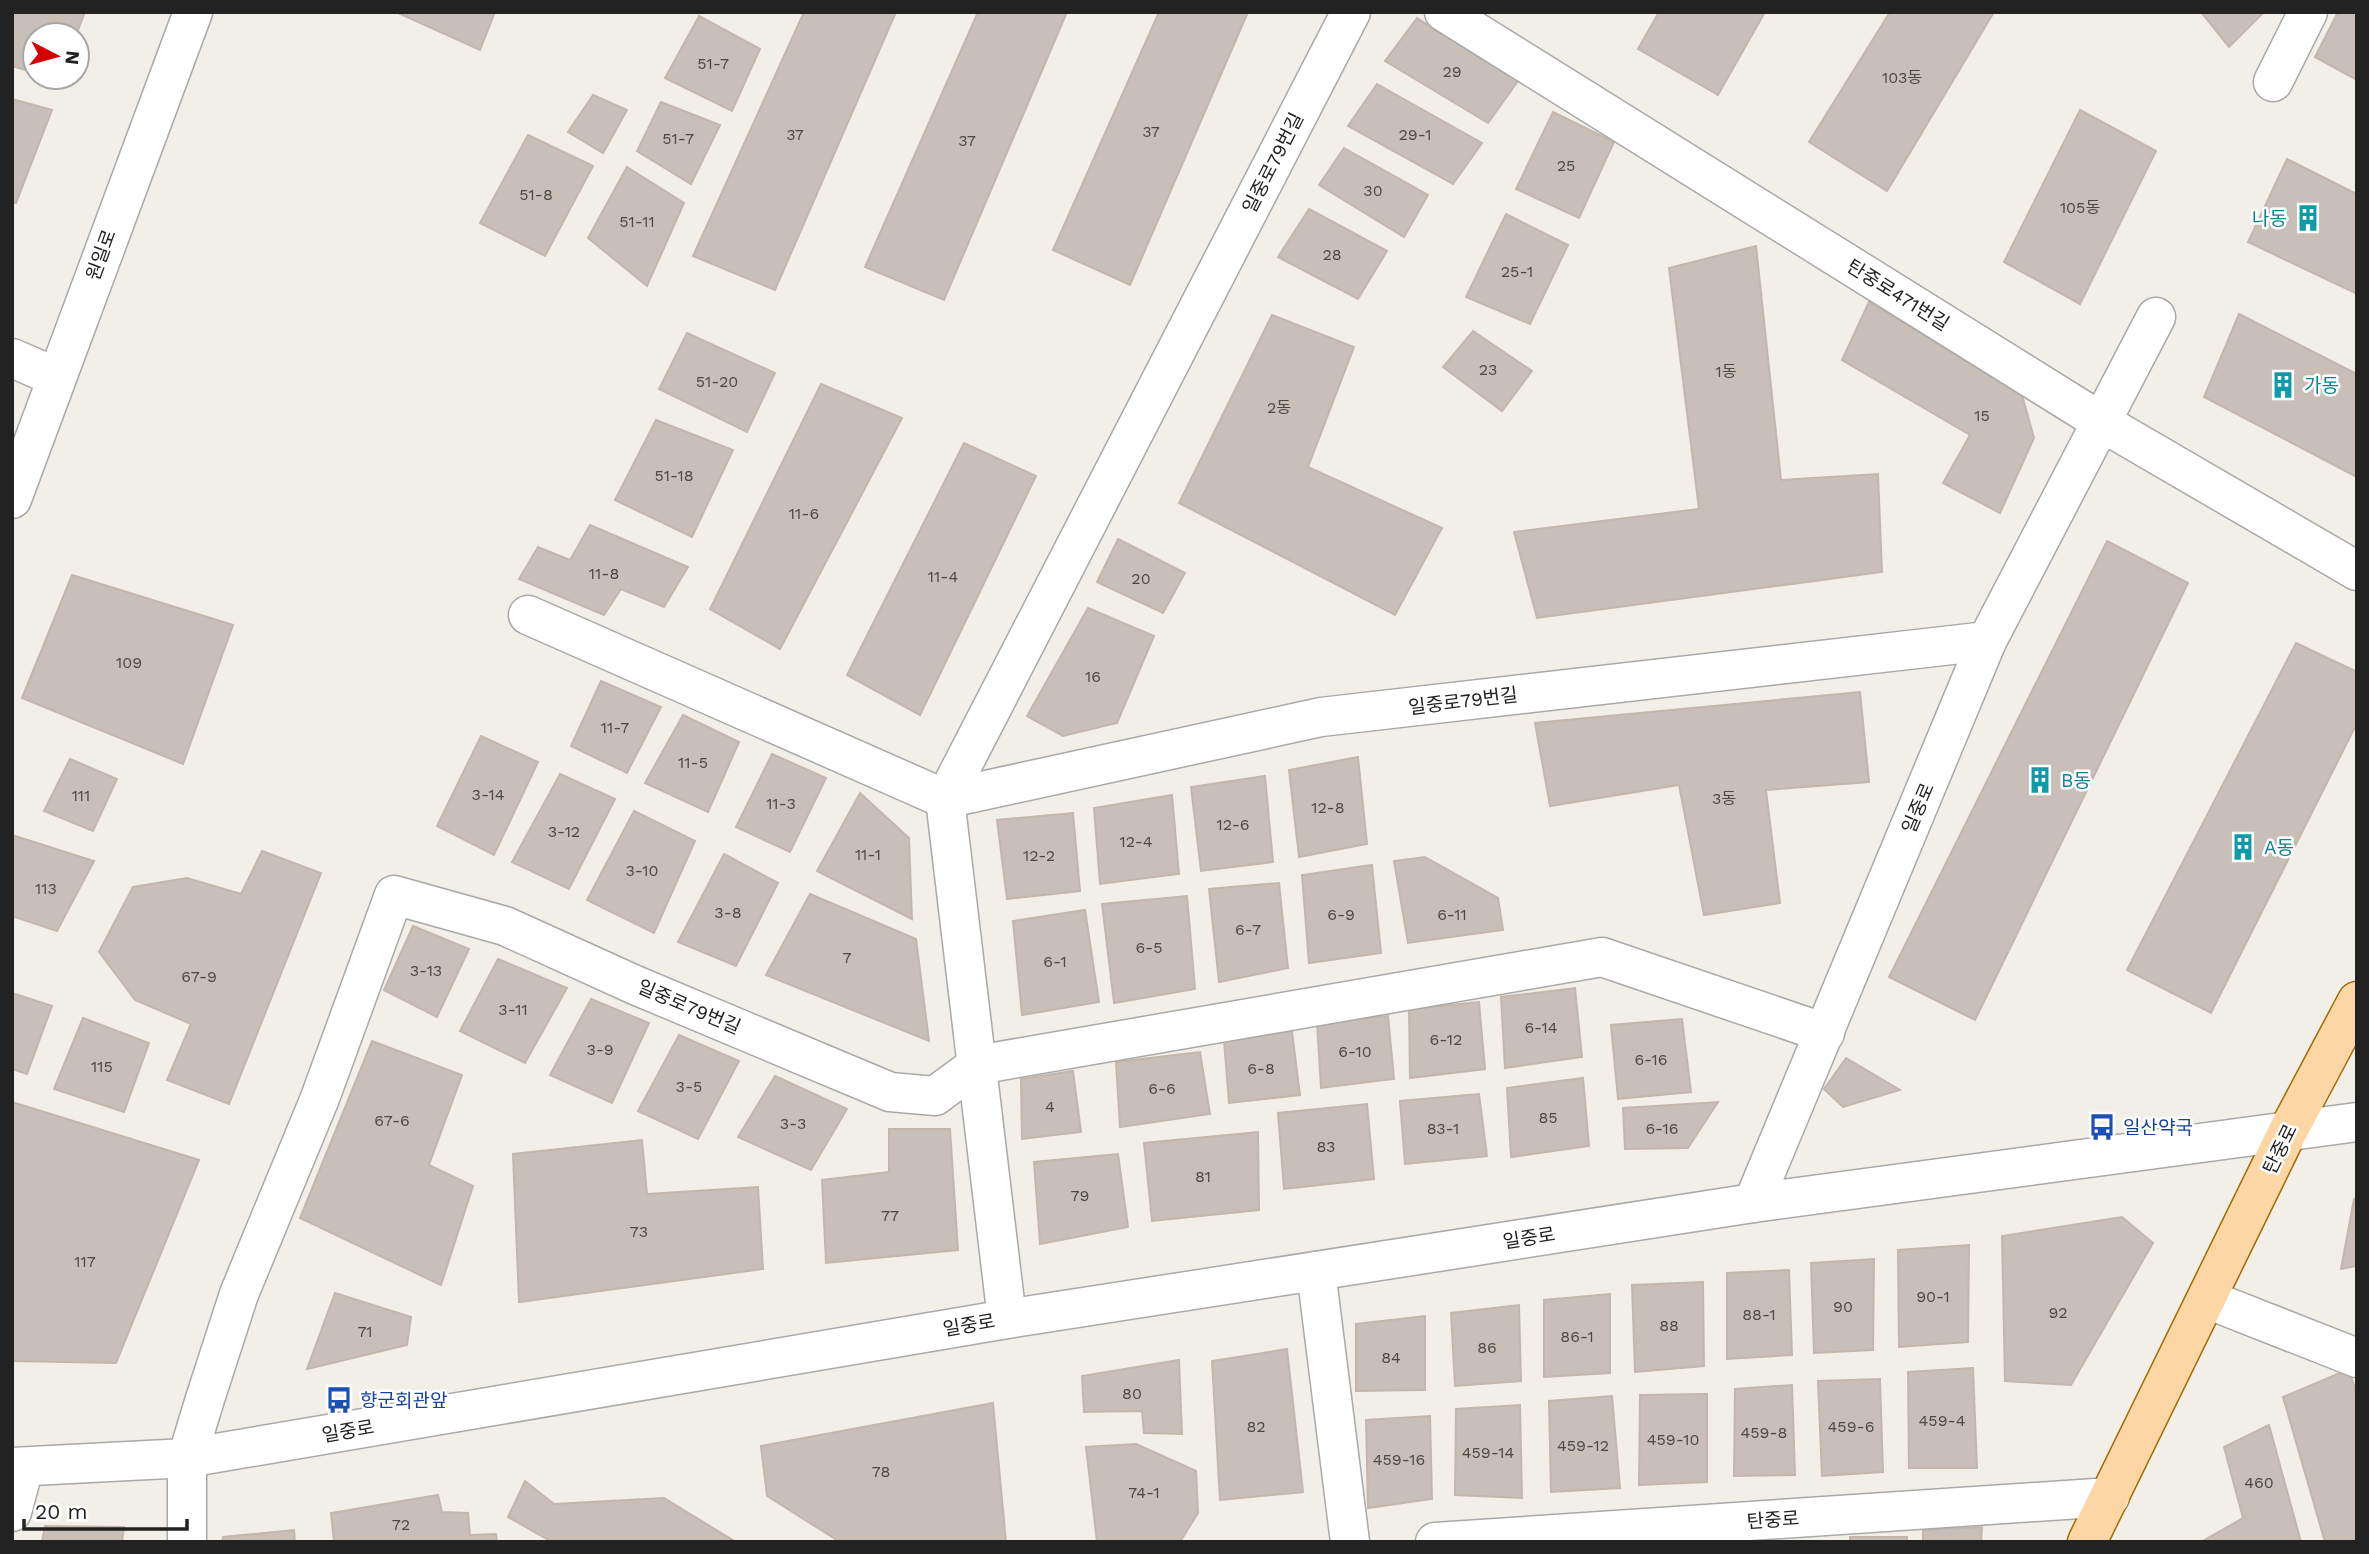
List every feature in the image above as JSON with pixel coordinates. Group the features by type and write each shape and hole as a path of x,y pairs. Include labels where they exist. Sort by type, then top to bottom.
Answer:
{"main road":[{"name":"탄중로","path":"2087,1542 2288,1131 2357,1001"}],"street":[{"name":"원일로","path":"12,499 193,12"},
{"name":"일중로79번길","path":"945,799 1351,12"},
{"name":"탄중로471번길","path":"1444,12 2103,423 2357,571"},
{"path":"2273,82 2308,12"},
{"name":"일중로","path":"1753,1203 1987,641 2156,317"},
{"path":"12,358 56,377"},
{"path":"528,615 945,799 1007,1319"},
{"name":"일중로79번길","path":"945,799 1321,718 1987,641"},
{"name":"일중로79번길","path":"187,1458 239,1294 320,1098 394,895 505,926 635,985 890,1092 935,1096 977,1065 1602,957 1825,1033"},
{"name":"일중로","path":"12,1513 18,1467 187,1458 1007,1319 1753,1203 2357,1122"},
{"path":"1316,1271 1350,1542"},
{"path":"2207,1299 2357,1358"},
{"path":"187,1458 187,1542"},
{"name":"탄중로","path":"1435,1542 2110,1497"}],"building":[{"path":"12,12 85,12 81,21 21,21 21,69 12,66"},
{"path":"396,12 495,12 480,50"},
{"path":"804,12 896,12 775,290 693,256"},
{"path":"978,12 1067,12 944,300 865,267"},
{"path":"1159,12 1248,12 1130,285 1053,250"},
{"path":"1659,12 1765,12 1718,95 1638,49"},
{"path":"1890,12 1994,12 1887,191 1809,142"},
{"path":"2201,12 2264,12 2229,47"},
{"path":"2338,12 2357,12 2357,80 2315,57"},
{"path":"699,16 760,49 732,111 665,78"},
{"path":"1417,18 1518,81 1488,123 1385,61"},
{"path":"1377,84 1482,143 1453,184 1348,126"},
{"path":"593,95 627,110 603,153 568,132"},
{"path":"12,99 52,110 16,203 12,202"},
{"path":"661,102 720,125 691,184 637,151"},
{"path":"2080,110 2156,151 2080,304 2004,262"},
{"path":"1553,112 1614,142 1579,218 1516,189"},
{"path":"528,135 593,166 545,256 480,223"},
{"path":"1344,148 1428,195 1404,237 1319,185"},
{"name":"나동","path":"2287,159 2357,194 2357,294 2248,242"},
{"path":"627,167 684,203 647,286 588,238"},
{"path":"1309,209 1387,251 1358,299 1278,257"},
{"path":"1506,214 1568,245 1530,324 1466,297"},
{"path":"1756,246 1781,480 1878,474 1882,572 1537,618 1514,532 1699,509 1669,268"},
{"path":"1869,302 2022,395 2034,438 2000,513 1943,483 1970,435 1842,360"},
{"name":"가동","path":"2239,314 2357,374 2357,477 2204,397"},
{"path":"1272,315 1354,347 1308,467 1442,528 1395,615 1179,503"},
{"path":"1473,331 1532,371 1502,411 1443,367"},
{"path":"687,333 775,373 747,432 659,389"},
{"path":"821,384 902,418 780,649 710,609"},
{"path":"656,420 733,450 692,537 615,500"},
{"path":"964,443 1036,476 920,715 847,675"},
{"path":"590,525 688,567 664,607 621,589 604,615 519,579 538,547 570,560"},
{"path":"1118,539 1185,573 1163,613 1097,582"},
{"name":"B동","path":"2107,541 2188,583 1975,1020 1889,977"},
{"path":"72,575 233,625 183,764 22,698"},
{"path":"1088,608 1154,636 1117,723 1063,736 1027,716"},
{"name":"A동","path":"2296,643 2357,672 2357,723 2211,1013 2127,970"},
{"path":"601,681 661,707 627,773 571,746"},
{"path":"1860,692 1869,782 1766,790 1780,903 1704,915 1679,785 1550,806 1535,723"},
{"path":"683,715 739,742 708,812 645,783"},
{"path":"481,736 538,762 494,855 437,826"},
{"path":"772,754 826,778 790,852 736,827"},
{"path":"1358,757 1367,844 1299,857 1289,770"},
{"path":"70,759 117,779 93,831 44,811"},
{"path":"560,774 615,799 569,889 512,862"},
{"path":"1265,776 1273,862 1201,871 1191,787"},
{"path":"860,793 909,838 912,919 817,871"},
{"path":"1172,795 1179,874 1100,884 1094,808"},
{"path":"634,811 695,841 654,933 587,900"},
{"path":"1073,813 1080,891 1007,899 997,820"},
{"path":"12,835 94,861 57,931 12,916"},
{"path":"262,851 321,873 229,1104 167,1080 191,1024 135,1000 99,952 133,887 187,878 241,894"},
{"path":"724,854 778,883 736,966 678,942"},
{"path":"1425,857 1498,898 1503,930 1408,943 1394,861"},
{"path":"1372,865 1381,953 1309,963 1302,875"},
{"path":"1279,883 1288,968 1219,982 1209,889"},
{"path":"810,894 916,939 929,1041 766,975"},
{"path":"1187,896 1195,989 1114,1003 1102,904"},
{"path":"1085,910 1099,1002 1022,1015 1013,921"},
{"path":"413,926 469,949 437,1017 384,990"},
{"path":"498,959 567,988 525,1063 460,1031"},
{"path":"1575,988 1582,1057 1505,1068 1501,997"},
{"path":"12,993 52,1006 27,1074 12,1069"},
{"path":"591,999 649,1023 612,1103 550,1075"},
{"path":"1479,1002 1485,1069 1410,1078 1409,1009"},
{"path":"1388,1016 1394,1079 1321,1088 1317,1023"},
{"path":"83,1018 149,1043 124,1112 54,1089"},
{"path":"1682,1019 1691,1092 1618,1099 1611,1025"},
{"path":"1292,1031 1300,1095 1229,1103 1224,1040"},
{"path":"679,1035 739,1061 698,1139 638,1111"},
{"path":"372,1041 462,1075 429,1165 473,1186 441,1285 300,1218"},
{"path":"1200,1052 1210,1114 1120,1127 1116,1062"},
{"path":"1846,1058 1900,1090 1843,1107 1824,1089"},
{"path":"1073,1071 1081,1132 1022,1139 1021,1079"},
{"path":"775,1076 847,1109 811,1170 738,1137"},
{"path":"1583,1078 1589,1146 1511,1157 1507,1088"},
{"path":"1479,1094 1487,1156 1405,1164 1400,1101"},
{"path":"12,1102 199,1160 116,1363 12,1361"},
{"path":"1718,1102 1688,1148 1625,1149 1623,1108"},
{"path":"1367,1104 1374,1179 1284,1189 1278,1113"},
{"path":"889,1129 950,1129 958,1250 826,1263 822,1180 889,1172"},
{"path":"1258,1132 1259,1210 1152,1221 1144,1143"},
{"path":"642,1140 647,1194 758,1187 763,1269 519,1302 513,1154"},
{"path":"1118,1154 1128,1227 1040,1244 1034,1162"},
{"path":"2357,1198 2357,1266 2341,1269 2354,1199"},
{"path":"2122,1217 2153,1243 2071,1385 2005,1381 2002,1236"},
{"path":"1969,1245 1968,1342 1899,1347 1898,1250"},
{"path":"1874,1259 1873,1350 1814,1353 1811,1263"},
{"path":"1789,1270 1792,1355 1727,1359 1727,1273"},
{"path":"1703,1282 1704,1366 1635,1372 1632,1285"},
{"path":"335,1293 411,1317 407,1345 307,1369"},
{"path":"1610,1294 1610,1373 1544,1377 1544,1300"},
{"path":"1519,1305 1521,1381 1455,1386 1451,1313"},
{"path":"1425,1316 1425,1390 1356,1391 1356,1324"},
{"path":"1287,1349 1303,1492 1220,1500 1212,1361"},
{"path":"1179,1360 1182,1434 1144,1433 1142,1411 1084,1412 1082,1376"},
{"path":"1973,1368 1977,1468 1909,1468 1908,1372"},
{"path":"2349,1369 2357,1396 2357,1538 2346,1542 2325,1542 2283,1397"},
{"path":"1880,1379 1883,1472 1822,1476 1818,1381"},
{"path":"1792,1385 1795,1475 1734,1476 1735,1389"},
{"path":"1707,1394 1707,1482 1639,1485 1640,1395"},
{"path":"1612,1396 1620,1488 1551,1492 1549,1401"},
{"path":"993,1403 1006,1542 840,1542 767,1496 761,1446"},
{"path":"1520,1405 1522,1498 1455,1495 1456,1409"},
{"path":"1430,1416 1432,1499 1368,1508 1366,1420"},
{"path":"2269,1425 2301,1542 2201,1542 2243,1518 2224,1447"},
{"path":"1136,1444 1196,1471 1198,1513 1180,1542 1097,1542 1086,1447"},
{"path":"525,1481 554,1504 664,1498 736,1542 552,1542 508,1517"},
{"path":"438,1495 442,1512 468,1513 470,1535 496,1534 497,1542 334,1542 331,1513"},
{"path":"45,1526 124,1527 122,1542 42,1542"},
{"path":"1982,1527 1981,1542 1923,1542 1923,1530"},
{"path":"294,1530 295,1542 222,1542 223,1537"},
{"path":"1850,1537 1907,1537 1907,1542 1850,1542"}],"place":[{"name":"나동","path":"2308,218"},
{"name":"가동","path":"2283,385"},
{"name":"B동","path":"2040,780"},
{"name":"A동","path":"2243,847"},
{"name":"일산약국","path":"2102,1127"},
{"name":"향군회관앞","path":"339,1400"}]}
